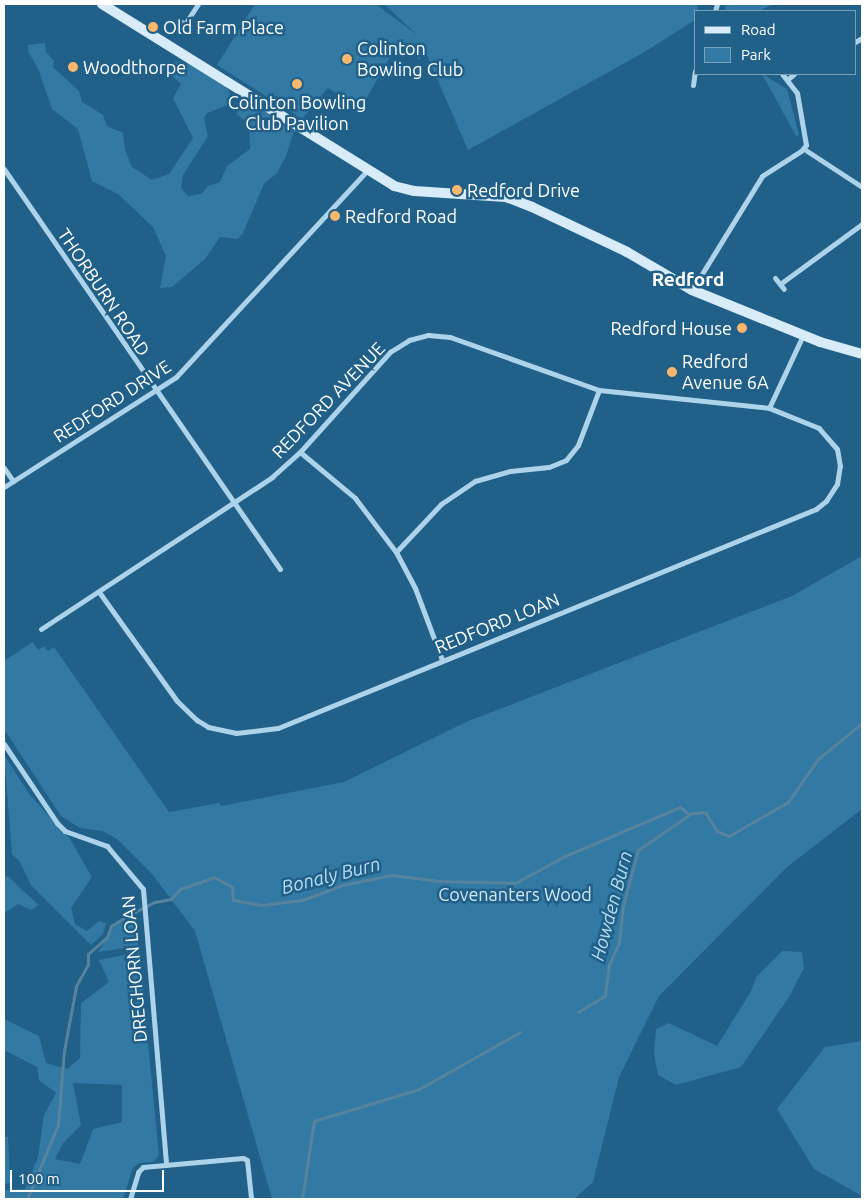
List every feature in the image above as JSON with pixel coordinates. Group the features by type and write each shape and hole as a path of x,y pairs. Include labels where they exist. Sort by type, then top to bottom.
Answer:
{"main road":[{"path":"102,4 367,171 394,186 414,191 506,197 532,207 627,252 692,290 803,336 862,354"}],"street":[{"path":"178,20 185,24 198,4"},
{"path":"693,85 694,75"},
{"path":"692,290 762,176 804,149 807,140 797,93 783,75"},
{"path":"788,79 793,75"},
{"path":"804,149 862,187"},
{"name":"THORBURN ROAD","path":"4,169 155,392 280,569"},
{"name":"REDFORD DRIVE","path":"4,486 155,392 193,362 367,171"},
{"path":"775,278 782,287 862,224"},
{"name":"REDFORD AVENUE","path":"41,629 234,504 300,452 390,352 409,340 428,335 450,337 599,390 769,408"},
{"path":"769,408 803,336"},
{"path":"396,552 441,504 475,481 510,471 549,467 566,460 578,445 599,390"},
{"name":"REDFORD LOAN","path":"99,592 177,701 197,720 221,731 250,733 278,728 806,513 826,501 839,475 839,456 833,442 809,422 769,408"},
{"path":"300,452 355,498 396,552 415,588 442,660"},
{"path":"4,468 13,481"},
{"name":"DREGHORN LOAN","path":"4,744 57,823 65,831 98,841 114,851 145,895 145,920 166,1165"},
{"path":"130,1199 140,1170 166,1165 243,1158 247,1160 251,1199"}],"green space":[{"path":"255,4 376,4 417,35 384,4 697,4 698,10 694,10 694,21 643,53 468,150 422,44 420,60 397,45 361,108 328,88 302,119 217,65"},
{"path":"726,4 774,4 761,10 725,10"},
{"path":"45,43 46,52 54,61 53,67 79,91 82,102 103,115 107,126 123,133 125,150 132,167 152,180 169,174 193,138 173,98 181,84 169,73 170,63 182,61 224,83 230,93 228,105 207,113 204,118 208,136 183,175 181,188 188,196 201,194 208,186 220,182 227,166 250,149 249,125 237,114 238,103 243,101 264,111 294,131 286,156 277,173 264,184 242,235 237,239 220,237 205,259 172,287 160,288 166,256 153,227 118,194 92,181 78,129 52,109 39,71 28,51 28,45"},
{"path":"763,75 787,89 799,135 796,136"},
{"name":"Covenanters Wood","path":"862,556 862,809 786,868 659,996 619,1077 593,1182 574,1199 272,1199 195,931 152,874 117,839 102,831 80,828 61,816 4,729 4,661 33,642 38,650 44,646 48,651 54,647 169,812 219,803 221,806 344,782 466,722 792,596"},
{"path":"4,755 30,795 70,839 92,877 71,908 75,924 87,931 99,921 106,923 103,934 91,945 31,885 20,862 12,854"},
{"path":"8,876 39,905 31,910 18,904 4,913 4,878"},
{"path":"137,915 138,946 98,952 114,927 125,920 129,925"},
{"path":"782,951 802,952 804,968 789,997 741,1067 676,1085 658,1075 654,1054 656,1029 669,1023 717,1046 750,993 757,976"},
{"path":"139,952 159,1155 153,1162 139,1163 133,1168 123,1199 4,1199 4,1190 25,1189 38,1157 44,1115 56,1093 39,1080 37,1067 4,1050 4,1019 39,1036 46,1063 67,1069 80,1058 81,1003 109,982 99,960","holes":["73,1083 122,1085 122,1122 93,1129 80,1164 55,1159 63,1143 81,1125"]},
{"path":"862,1041 862,1196 814,1169 777,1109 825,1047"},
{"path":"4,1137 8,1137 10,1183 4,1184"}],"waterway":[{"name":"Bonaly Burn","path":"27,1199 58,1125 64,1051 76,986 88,964 88,954 107,937 111,926 127,916 155,902 171,899 180,889 214,877 232,887 233,900 261,905 302,900 343,885 391,875 440,881 515,883 565,856 680,807 689,814 705,812 717,831 729,836 788,802 818,759 862,723"},
{"name":"Howden Burn","path":"578,1012 605,996 609,965 619,943 623,906 638,850 689,815"},
{"name":"Howden Burn","path":"302,1199 314,1121 419,1089 520,1032"}],"place":[{"name":"Old Farm Place","path":"153,27"},
{"name":"Colinton Bowling Club","path":"347,59"},
{"name":"Woodthorpe","path":"73,67"},
{"name":"Colinton Bowling Club Pavilion","path":"297,84"},
{"name":"Redford Drive","path":"457,190"},
{"name":"Redford Road","path":"335,216"},
{"name":"Redford House","path":"742,328"},
{"name":"Redford Avenue 6A","path":"672,372"}],"district":[{"name":"Redford","path":"688,280"}]}
